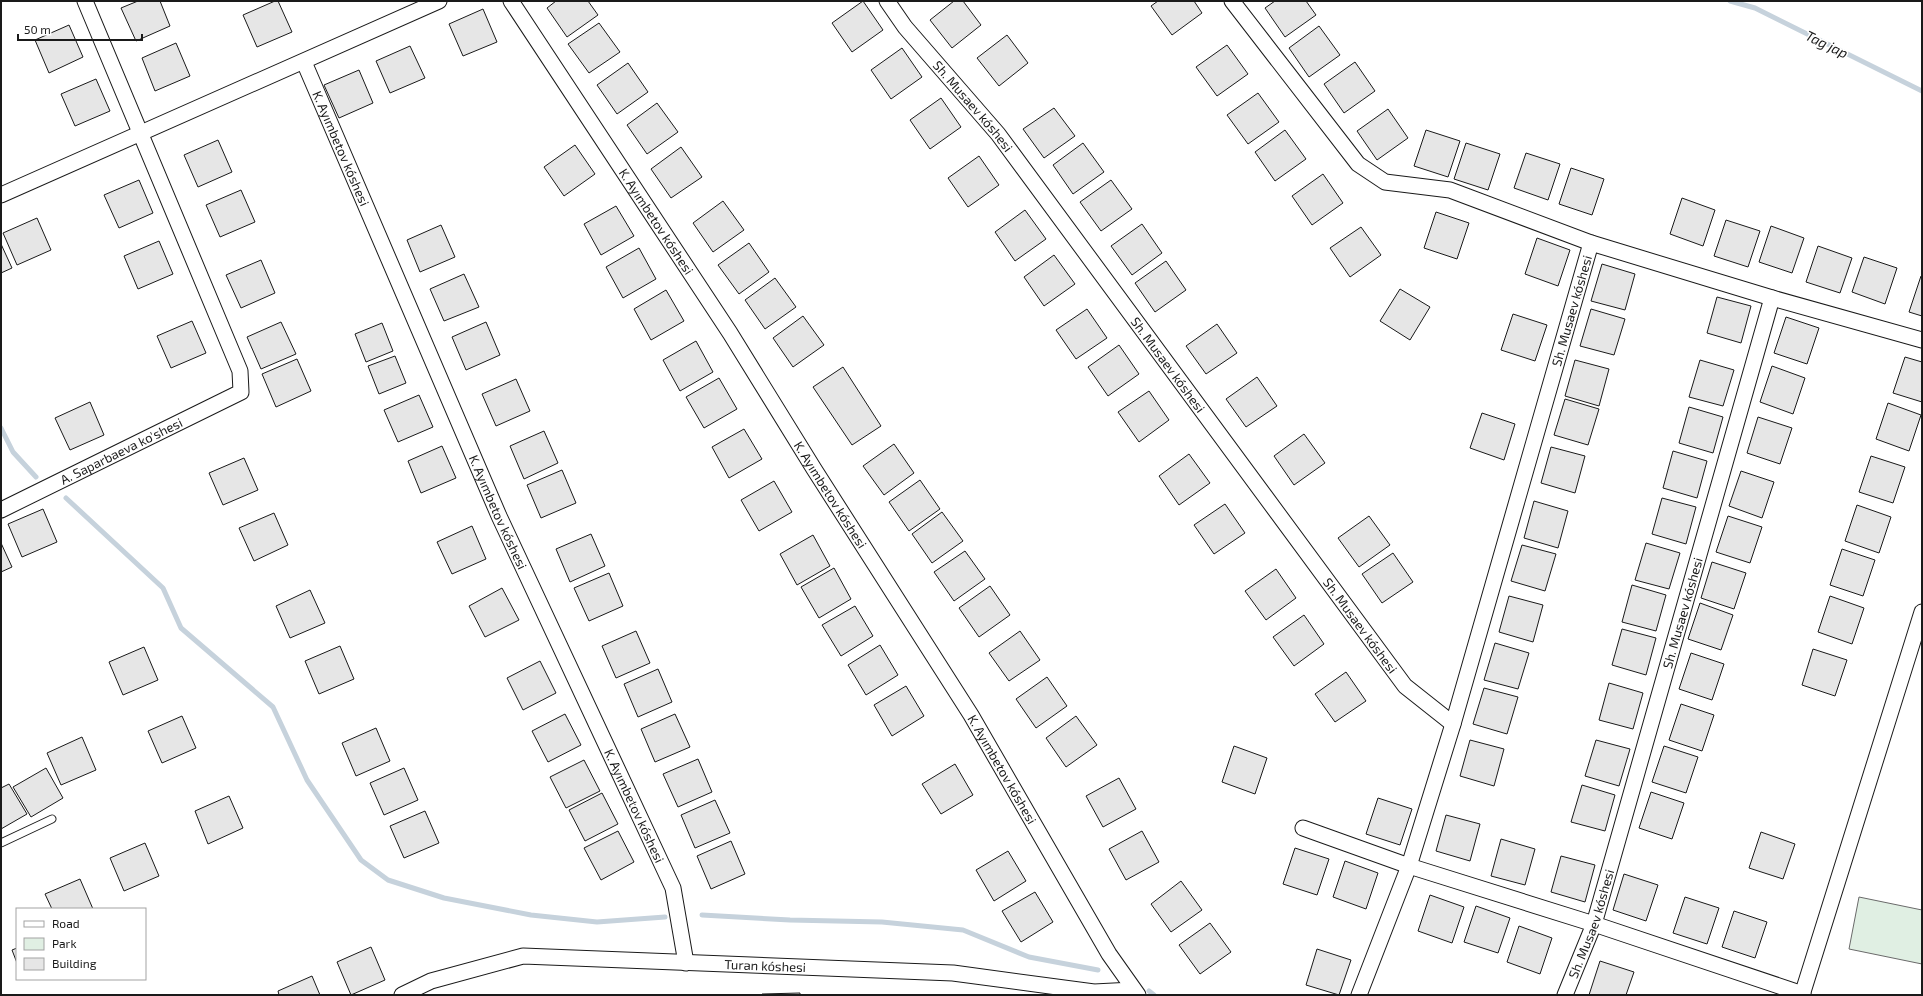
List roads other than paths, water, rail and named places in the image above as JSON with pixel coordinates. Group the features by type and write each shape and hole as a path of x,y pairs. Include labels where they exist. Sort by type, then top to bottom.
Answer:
{"street":[{"path":"85,1 141,132"},
{"path":"1,196 141,132 304,62 439,1"},
{"name":"K. Ayımbetov kóshesi","path":"511,1 730,333 814,470 971,715 1109,954 1135,992"},
{"name":"Sh. Musaev kóshesi","path":"887,1 905,27 998,134 1405,686 1452,724"},
{"name":"Sh. Musaev kóshesi","path":"1232,1 1358,164 1385,182 1450,190 1591,243 1772,298 1922,340"},
{"name":"K. Ayımbetov kóshesi","path":"304,62 499,516 673,888 686,962"},
{"name":"A. Saparbaeva ko'shesi","path":"1,510 241,392 240,371 141,132"},
{"name":"Sh. Musaev kóshesi","path":"1359,995 1409,866 1452,724 1591,243"},
{"name":"Sh. Musaev kóshesi","path":"1565,995 1594,924 1772,298"},
{"path":"1304,828 1409,866 1594,924 1803,994 1922,612"},
{"name":"Turan kóshesi","path":"402,995 430,981 523,956 953,973 1094,992 1135,992"}],"lane":[{"path":"1,842 52,819"}],"waterway":[{"name":"Tag jap","path":"1730,1 1755,8 1922,91"},
{"path":"1,428 13,452 36,477"},
{"path":"66,498 163,588 181,628 273,707 307,780 361,860 388,880 444,898 531,915 597,922 665,917"},
{"path":"702,915 790,920 882,922 963,930 1029,957 1098,970"},
{"path":"1149,991 1154,995"}]}
